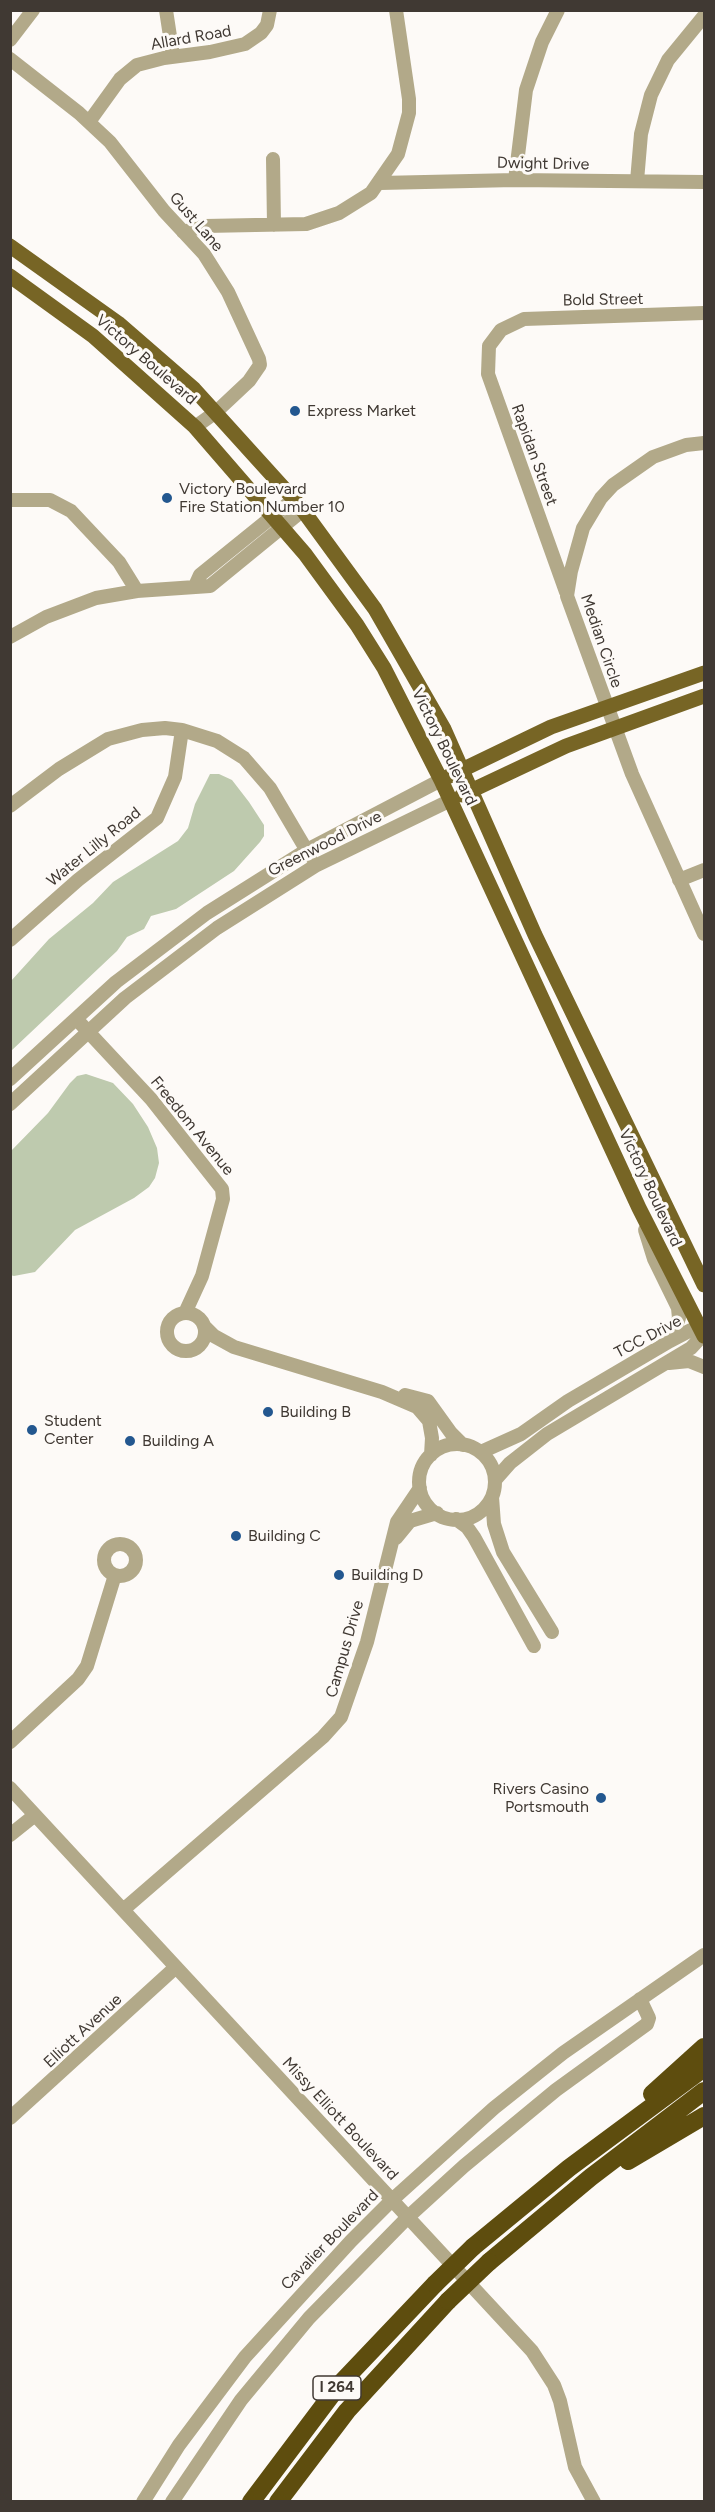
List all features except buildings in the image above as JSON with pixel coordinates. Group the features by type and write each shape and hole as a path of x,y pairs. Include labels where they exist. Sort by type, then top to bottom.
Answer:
{"highway":[{"path":"569,2168 705,2047"},
{"name":"I 264","path":"251,2502 339,2385 473,2247 569,2168 705,2068"},
{"name":"I 264","path":"278,2502 347,2411 448,2301 534,2223 705,2091"},
{"path":"534,2223 628,2160 705,2116"}],"main road":[{"name":"Victory Boulevard","path":"10,246 118,323 216,412 298,504 346,567 404,656 444,729 597,1068 705,1285"},
{"name":"Victory Boulevard","path":"10,276 109,349 195,427 278,522 334,592 370,645 451,800 639,1208 704,1335"},
{"name":"Greenwood Drive","path":"441,780 551,727 705,673"},
{"name":"Greenwood Drive","path":"451,800 526,763 614,728 705,696"}],"street":[{"path":"10,40 33,10"},
{"path":"166,10 173,56"},
{"name":"Allard Road","path":"89,122 128,71 141,64 173,56 210,52 245,44 261,33 267,25 270,10"},
{"path":"183,232 205,226 306,224 339,213 371,193 398,154 409,113 396,10"},
{"path":"515,180 526,90 542,42 558,10"},
{"path":"637,182 642,134 651,95 669,60 705,16"},
{"name":"Gust Lane","path":"10,59 89,122 110,142 217,272 259,359 258,370 216,412 195,427"},
{"path":"273,159 274,225"},
{"name":"Dwight Drive","path":"380,183 515,180 705,182"},
{"name":"Bold Street","path":"504,328 524,319 705,313"},
{"name":"Rapidan Street","path":"504,328 489,346 488,374 567,596"},
{"name":"Median Circle","path":"606,706 567,596 571,571 583,528 596,505 613,485 653,457 686,445 705,443"},
{"path":"10,500 41,499 63,505 119,562 137,591"},
{"path":"10,637 69,607 96,598 137,591 210,586 298,504"},
{"path":"606,706 679,880 705,934"},
{"path":"10,806 59,769 108,739 142,730 165,728 199,733 218,741 244,758 270,788 315,866"},
{"name":"Water Lilly Road","path":"10,940 78,880 157,818 175,777 182,730"},
{"name":"Greenwood Drive","path":"10,1079 75,1018 148,957 207,913 307,850 441,780"},
{"name":"Greenwood Drive","path":"10,1104 87,1030 183,953 289,880 451,800"},
{"path":"679,880 705,870"},
{"name":"Freedom Avenue","path":"75,1018 151,1099 222,1189 223,1198 202,1276 185,1313"},
{"path":"639,1208 654,1259 678,1308 679,1318 670,1341"},
{"name":"Freedom Avenue","path":"197,1348 204,1338 199,1309 202,1276"},
{"name":"Freedom Avenue","path":"234,1347 191,1314 185,1313 172,1318 166,1330 169,1342 180,1351 234,1347 382,1392 428,1401 450,1433 463,1445"},
{"name":"TCC Drive","path":"481,1452 521,1434 567,1401 670,1341 691,1330 704,1335 698,1343 667,1363 547,1434 510,1463 495,1480"},
{"path":"667,1363 689,1361 705,1367"},
{"name":"Freedom Avenue","path":"382,1392 417,1407 429,1421 432,1438 431,1455"},
{"path":"534,1646 467,1527 456,1520 436,1513 423,1499 420,1488 424,1464 441,1448 463,1445 481,1452 488,1460 495,1480 492,1497 494,1524 503,1552 552,1632"},
{"name":"Campus Drive","path":"123,1910 303,1754 341,1717 367,1642 397,1522 420,1488"},
{"path":"456,1520 475,1516 485,1508 492,1497"},
{"name":"Campus Drive","path":"394,1540 410,1521 436,1513"},
{"path":"10,1742 78,1679 87,1666 115,1575"},
{"name":"Missy Elliott Boulevard","path":"10,1788 519,2336 545,2370 560,2401 575,2467 594,2502"},
{"path":"10,1835 35,1815"},
{"name":"Cavalier Boulevard","path":"143,2502 179,2445 245,2357 327,2265 392,2200 494,2108 563,2053 705,1955"},
{"name":"Elliott Avenue","path":"10,2118 176,1967"},
{"path":"172,2502 213,2439 278,2355 343,2282 408,2217 509,2127 647,2024 648,2018 640,1999"}],"shaded area":[{"path":"210,774 219,774 232,780 249,802 264,825 264,836 260,842 234,871 176,909 151,916 144,929 127,937 117,951 11,1051 11,981 49,939 93,903 113,882 178,841 188,828 195,804"},
{"path":"86,1074 113,1083 133,1104 148,1127 157,1148 159,1163 155,1178 149,1187 134,1198 75,1230 35,1272 10,1275 11,1151 48,1113 70,1083 77,1076"}],"place":[{"name":"Express Market","path":"295,411"},
{"name":"Victory Boulevard Fire Station Number 10","path":"167,498"},
{"name":"Building B","path":"268,1412"},
{"name":"Student Center","path":"32,1430"},
{"name":"Building A","path":"130,1441"},
{"name":"Building C","path":"236,1536"},
{"name":"Building D","path":"339,1575"},
{"name":"Rivers Casino Portsmouth","path":"601,1798"}]}
